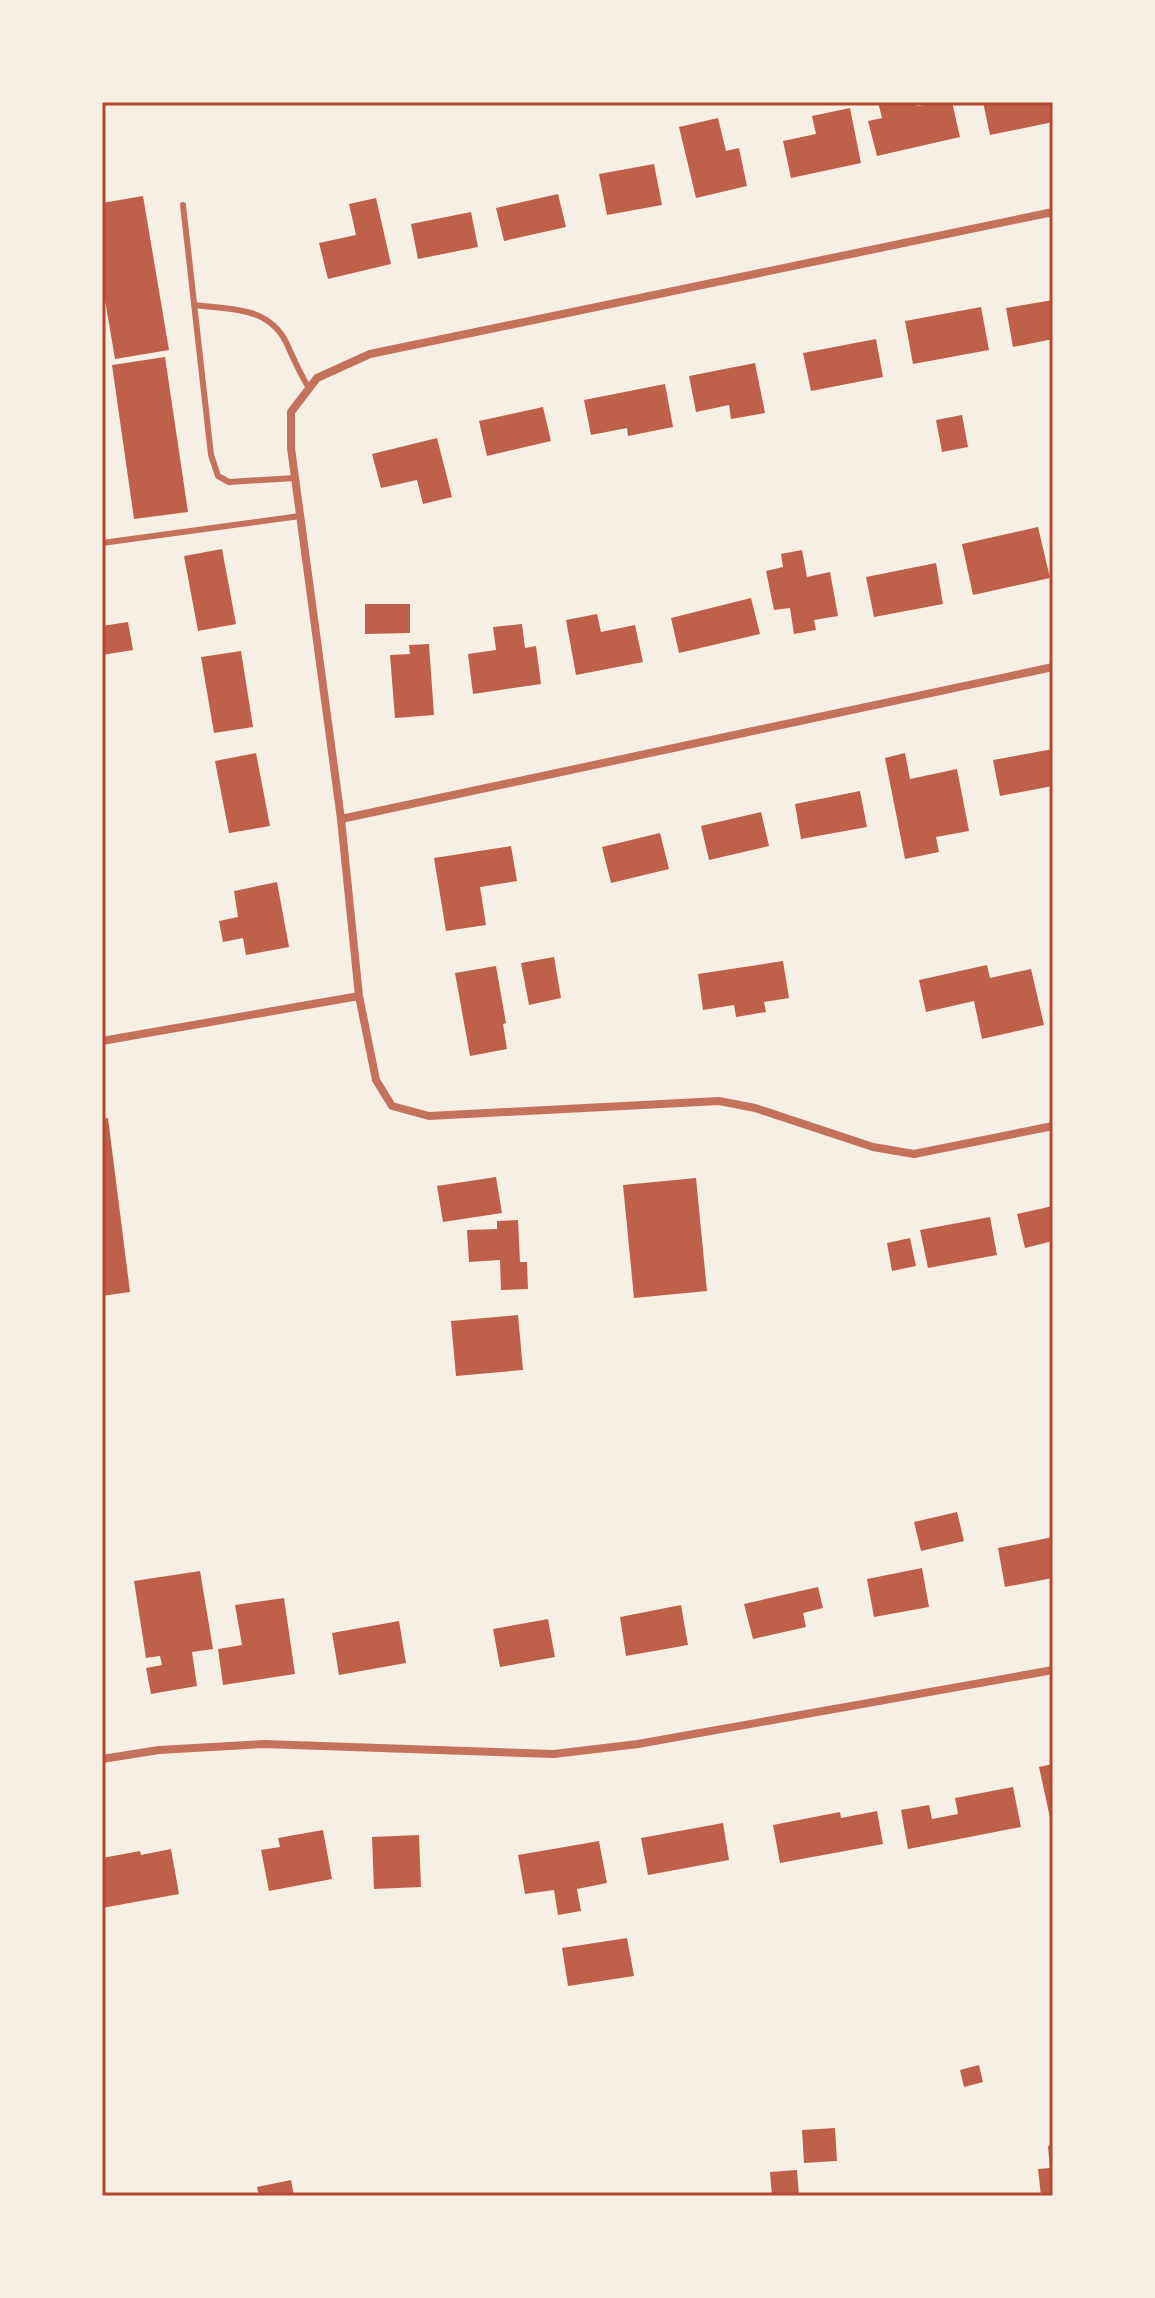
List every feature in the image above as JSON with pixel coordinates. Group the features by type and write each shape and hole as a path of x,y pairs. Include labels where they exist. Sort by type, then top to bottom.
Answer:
{"street":[{"path":"1053,212 370,354 317,378 291,412 291,448 341,819 359,996 376,1080 392,1106 429,1116 719,1101 755,1108 873,1147 914,1154 1053,1126"},
{"path":"341,819 1053,667"},
{"path":"102,1041 359,996"},
{"path":"102,1759 159,1750 264,1744 554,1754 638,1744 1053,1670"}],"lane":[{"path":"183,205 211,455 218,476 229,482 295,478"},
{"path":"195,305 262,315 285,341 297,371 309,388"},
{"path":"102,543 300,516"}],"building":[{"path":"878,102 916,102 917,106 952,102 960,137 877,156 868,121 882,118"},
{"path":"983,102 1053,102 1053,122 990,135"},
{"path":"850,108 861,163 791,178 783,141 816,134 812,116"},
{"path":"718,118 726,151 739,148 747,186 696,198 679,127"},
{"path":"654,164 662,205 607,215 599,174"},
{"path":"558,194 566,227 504,241 496,208"},
{"path":"143,196 169,350 115,359 102,282 102,203"},
{"path":"376,198 391,264 328,279 319,243 356,235 349,204"},
{"path":"471,212 478,247 418,259 411,224"},
{"path":"1053,300 1053,339 1013,347 1006,308"},
{"path":"981,307 989,350 913,364 905,321"},
{"path":"876,339 883,377 811,391 803,353"},
{"path":"165,357 188,512 134,519 112,365"},
{"path":"755,363 765,413 731,419 729,405 696,412 689,376"},
{"path":"665,384 673,427 628,436 627,428 591,435 584,400"},
{"path":"543,407 551,441 487,456 479,421"},
{"path":"962,415 968,447 942,452 936,420"},
{"path":"437,438 452,497 423,504 417,480 381,488 372,454"},
{"path":"1038,527 1050,578 973,595 962,544"},
{"path":"222,549 236,624 198,631 184,556"},
{"path":"802,550 807,577 830,572 838,616 814,620 816,630 794,634 790,608 774,610 766,571 783,567 781,554"},
{"path":"936,563 943,604 874,617 866,577"},
{"path":"751,598 760,634 679,653 671,618"},
{"path":"365,604 410,604 410,633 365,634"},
{"path":"597,614 601,632 635,625 643,662 576,675 566,620"},
{"path":"128,622 133,650 102,655 102,626"},
{"path":"522,624 525,648 536,646 541,684 473,694 468,654 496,650 493,627"},
{"path":"429,644 434,715 395,718 390,655 410,654 409,645"},
{"path":"241,651 253,727 214,733 201,657"},
{"path":"1053,749 1053,786 1000,796 993,760"},
{"path":"256,753 270,826 229,833 215,761"},
{"path":"905,753 910,779 957,769 969,831 936,837 939,852 905,859 885,758"},
{"path":"860,791 867,827 801,839 795,804"},
{"path":"761,812 769,846 709,860 701,826"},
{"path":"660,833 669,869 611,883 602,847"},
{"path":"511,846 517,881 480,887 486,925 446,931 434,858"},
{"path":"277,882 289,947 246,955 243,938 223,942 219,921 238,917 234,891"},
{"path":"554,957 561,998 529,1005 521,963"},
{"path":"783,961 789,998 764,1002 766,1012 736,1017 734,1005 703,1010 698,974"},
{"path":"987,965 990,978 1031,969 1044,1025 982,1039 974,1001 926,1012 919,980"},
{"path":"496,966 506,1023 503,1024 507,1049 470,1056 455,973"},
{"path":"108,1118 130,1292 102,1296 102,1119"},
{"path":"496,1177 502,1213 443,1222 437,1186"},
{"path":"696,1178 707,1291 634,1298 623,1185"},
{"path":"1053,1206 1053,1241 1025,1248 1017,1214"},
{"path":"990,1217 997,1255 928,1268 920,1230"},
{"path":"518,1220 520,1262 527,1262 528,1289 501,1290 500,1260 469,1262 467,1230 497,1229 497,1221"},
{"path":"910,1238 916,1266 892,1271 887,1243"},
{"path":"518,1315 523,1370 456,1376 451,1321"},
{"path":"957,1512 964,1541 921,1551 914,1522"},
{"path":"1053,1537 1053,1578 1005,1587 998,1548"},
{"path":"922,1568 929,1607 874,1617 867,1579"},
{"path":"200,1571 213,1649 192,1652 197,1686 151,1694 146,1668 162,1665 160,1656 146,1658 134,1581"},
{"path":"818,1587 823,1608 803,1613 806,1627 753,1639 744,1604"},
{"path":"284,1598 295,1674 223,1685 218,1649 242,1645 235,1605"},
{"path":"681,1605 688,1645 626,1656 620,1617"},
{"path":"548,1619 555,1657 500,1667 493,1629"},
{"path":"399,1621 406,1663 339,1675 332,1633"},
{"path":"1053,1764 1053,1826 1052,1827 1039,1767"},
{"path":"1013,1787 1021,1827 908,1849 901,1810 929,1805 932,1819 958,1814 955,1798"},
{"path":"877,1811 883,1844 780,1863 773,1825 840,1812 841,1818"},
{"path":"723,1823 729,1860 648,1875 641,1838"},
{"path":"323,1830 332,1879 269,1891 261,1850 280,1847 278,1838"},
{"path":"419,1835 421,1887 374,1889 372,1837"},
{"path":"599,1841 607,1883 577,1889 581,1911 558,1915 554,1890 525,1894 518,1855"},
{"path":"171,1849 179,1894 102,1908 102,1858"},
{"path":"627,1938 634,1976 568,1986 562,1948"},
{"path":"979,2065 983,2082 964,2087 960,2070"},
{"path":"835,2128 837,2161 804,2163 802,2130"},
{"path":"1053,2145 1053,2196 1041,2196 1038,2169 1050,2168 1048,2146"},
{"path":"797,2170 799,2196 772,2196 770,2172"},
{"path":"291,2180 294,2196 259,2196 257,2187"}]}
